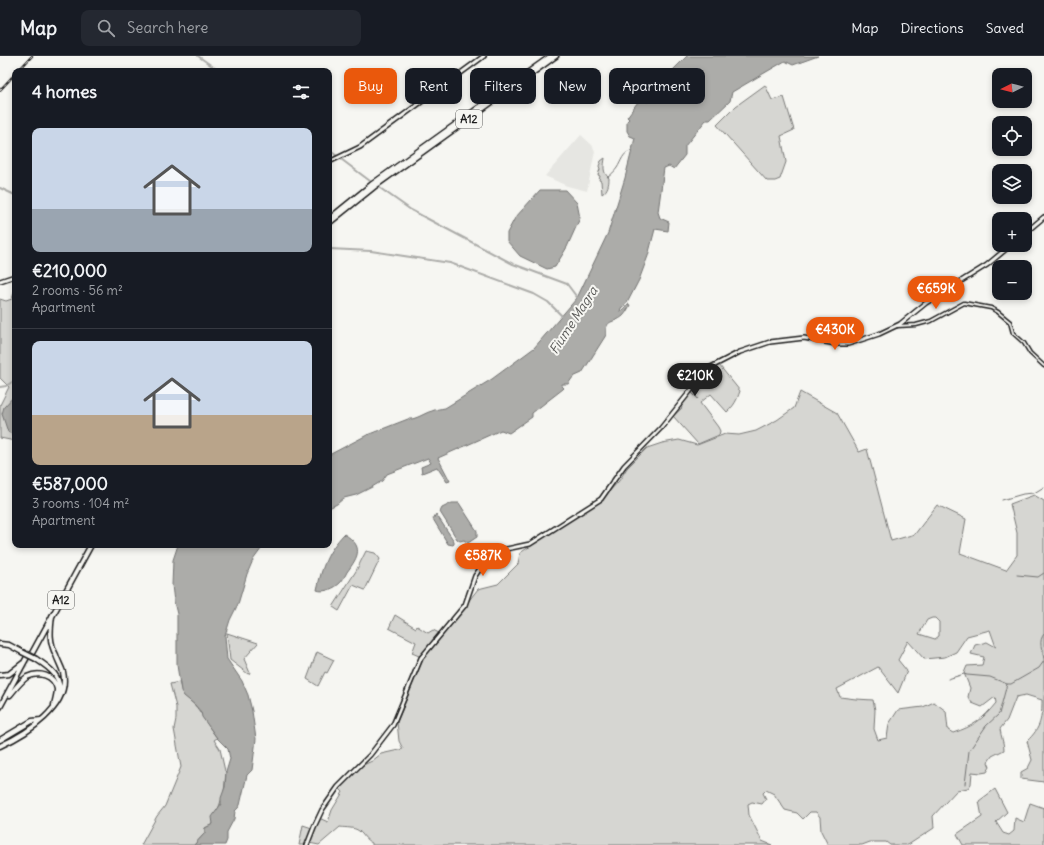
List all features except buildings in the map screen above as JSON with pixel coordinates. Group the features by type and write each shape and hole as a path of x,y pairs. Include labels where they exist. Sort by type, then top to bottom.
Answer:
{"highway":[{"name":"A12","path":"332,217 374,184 551,56"},
{"name":"A12","path":"332,220 374,184 556,56"},
{"name":"A12","path":"0,707 52,616 87,548"},
{"name":"A12","path":"29,656 87,548"},
{"path":"0,746 34,728 61,697 64,681 62,668 53,650 50,638 52,616"},
{"path":"0,644 9,645 36,659 51,669 58,678 60,692 54,705"},
{"path":"0,675 4,676 14,671 29,656"},
{"path":"10,695 26,678 34,674 42,674 49,677 56,685 57,692 54,705"},
{"path":"0,712 16,684"},
{"path":"0,740 32,721 41,720"}],"main road":[{"path":"332,161 360,146 484,56"},
{"path":"1032,227 1044,217"},
{"path":"307,845 322,810 338,787 370,755 393,725 421,658 465,604 473,580 483,564 491,556 502,550 530,544 601,499 626,463 661,428 711,367 740,352 770,342 802,338 836,344 848,344 897,326 926,303 987,265 1003,252"},
{"path":"0,281 12,277"}],"street":[{"path":"897,326 909,326 931,321 964,303 991,308 1000,313 1010,322 1014,335 1021,339 1028,350 1044,366"},
{"path":"907,319 909,326"},
{"path":"903,322 909,326"},
{"path":"903,322 905,326"}],"shaded area":[{"path":"765,85 772,100 784,97 794,130 781,136 786,162 780,179 775,181 767,181 717,125 736,106"},
{"path":"581,135 592,145 595,151 587,191 567,186 545,176"},
{"path":"605,158 604,171 609,180 607,189 602,194 601,181 599,180 600,176 598,175 601,161"},
{"path":"0,299 6,301 12,299 12,440 0,438 0,405 9,387 0,378"},
{"path":"719,365 740,391 735,403 727,412 711,394 700,403 720,431 719,435 698,444 673,416 682,408 681,405 691,392 698,399 693,392"},
{"path":"800,392 837,413 859,452 867,449 891,541 915,534 937,505 966,519 960,553 1006,570 1017,555 1017,533 1010,504 1034,495 1044,501 1044,782 1021,779 1021,772 1028,768 1032,760 1027,741 1038,727 1042,712 1042,700 1026,695 1016,697 1007,720 1000,729 1004,750 992,756 988,762 990,767 987,772 972,772 971,784 968,788 957,790 933,816 934,828 908,845 890,845 886,842 870,842 862,845 828,845 821,831 820,817 816,812 810,812 803,819 797,813 785,810 774,794 766,790 763,793 766,799 762,804 752,802 748,804 749,815 762,841 772,845 372,845 372,843 367,840 361,832 352,828 340,827 319,845 309,843 319,818 328,822 332,810 343,792 339,788 359,767 372,761 381,754 403,749 399,741 397,722 423,659 478,589 498,584 518,564 520,553 603,498 619,481 627,468 647,448 662,443 679,440 697,445 725,434 739,435 756,431 777,420 794,408","holes":["935,618 939,622 939,636 935,639 919,634 927,620","990,630 996,647 987,642 975,645 971,654 984,657 982,665 967,666 964,673 970,688 968,697 972,703 982,707 995,697 996,703 982,718 967,728 953,733 948,730 946,711 934,702 923,707 898,710 889,724 887,738 878,740 874,729 875,710 873,700 840,697 837,689 878,667 898,693 907,671 898,660 908,641 924,659 945,657 956,652 967,636"]},
{"path":"366,551 375,553 380,559 365,590 353,585 339,611 333,607 356,571"},
{"path":"395,615 416,628 417,626 428,633 433,630 439,633 421,655 419,656 412,653 416,642 389,628"},
{"path":"227,633 258,643 244,659 250,673 248,674 230,660"},
{"path":"317,652 334,660 327,673 325,672 318,686 307,679"},
{"path":"179,682 185,696 197,707 217,738 214,740 220,749 226,772 224,792 213,824 205,828 205,833 194,845 141,845 157,816 165,806 181,767 174,729 176,707 170,684"},
{"path":"995,789 1007,812 996,822 1003,833 1009,835 1014,831 1015,818 1024,822 1030,803 1044,808 1044,845 963,845 957,834 982,817 979,801"},
{"path":"303,825 312,828 306,845 299,845"}],"water":[{"name":"Fiume Magra","path":"687,56 818,56 793,65 785,61 732,92 730,101 710,120 706,120 685,146 685,155 674,169 669,166 664,168 658,212 660,218 669,222 668,231 655,229 648,256 639,280 627,303 621,308 620,312 628,304 630,305 623,316 611,322 607,326 606,335 582,373 573,377 568,384 562,384 563,389 532,413 532,417 509,433 501,430 438,458 450,481 447,482 437,467 422,473 421,467 431,463 428,458 387,474 382,481 372,487 356,495 344,498 332,506 332,453 367,435 434,410 445,408 492,379 534,348 577,298 608,233 625,178 635,138 630,136 627,131 627,121 629,119 627,117 636,104 705,104 705,68 675,68"},
{"path":"540,190 565,190 577,203 580,218 567,247 555,267 547,269 520,256 507,241 507,233 515,218"},
{"path":"12,398 12,434 8,432 2,414 4,407"},
{"path":"452,503 459,503 477,531 477,537 468,543 464,540 460,541 457,539 440,512 442,508"},
{"path":"436,514 454,541 453,545 448,544 433,519"},
{"path":"344,534 355,543 358,552 357,556 338,585 326,590 317,590 326,560 333,547"},
{"path":"177,548 262,548 253,560 247,574 238,604 230,620 225,636 227,659 242,681 248,695 256,739 252,770 247,775 240,805 235,811 234,819 227,832 227,840 225,845 194,845 205,833 205,828 213,824 212,817 221,804 221,798 225,787 226,772 230,759 228,749 217,738 202,717 201,712 184,696 181,691 177,665 177,614 172,585 173,560"}],"waterway":[{"path":"198,56 215,68"},
{"path":"608,177 616,169 624,155 631,151"},
{"name":"Fiume Magra","path":"332,152 411,210 513,264 567,284 579,300"},
{"path":"0,188 12,194"},
{"name":"Fiume Magra","path":"332,249 371,251 450,263 534,294 548,302 564,318"},
{"path":"0,387 6,386 12,382"},
{"path":"1002,500 1023,494 1034,493 1044,487"},
{"path":"1017,575 1038,577 1044,573"},
{"path":"1044,634 1041,640 1044,658"},
{"path":"965,784 969,751 986,726 999,714 1007,684 1011,684 1039,668 1044,661"},
{"path":"948,679 964,674 990,677 1007,684"}],"tunnel":[{"path":"16,684 31,655"}],"railway":[{"path":"21,68 32,56"},
{"path":"0,90 12,77"}]}
